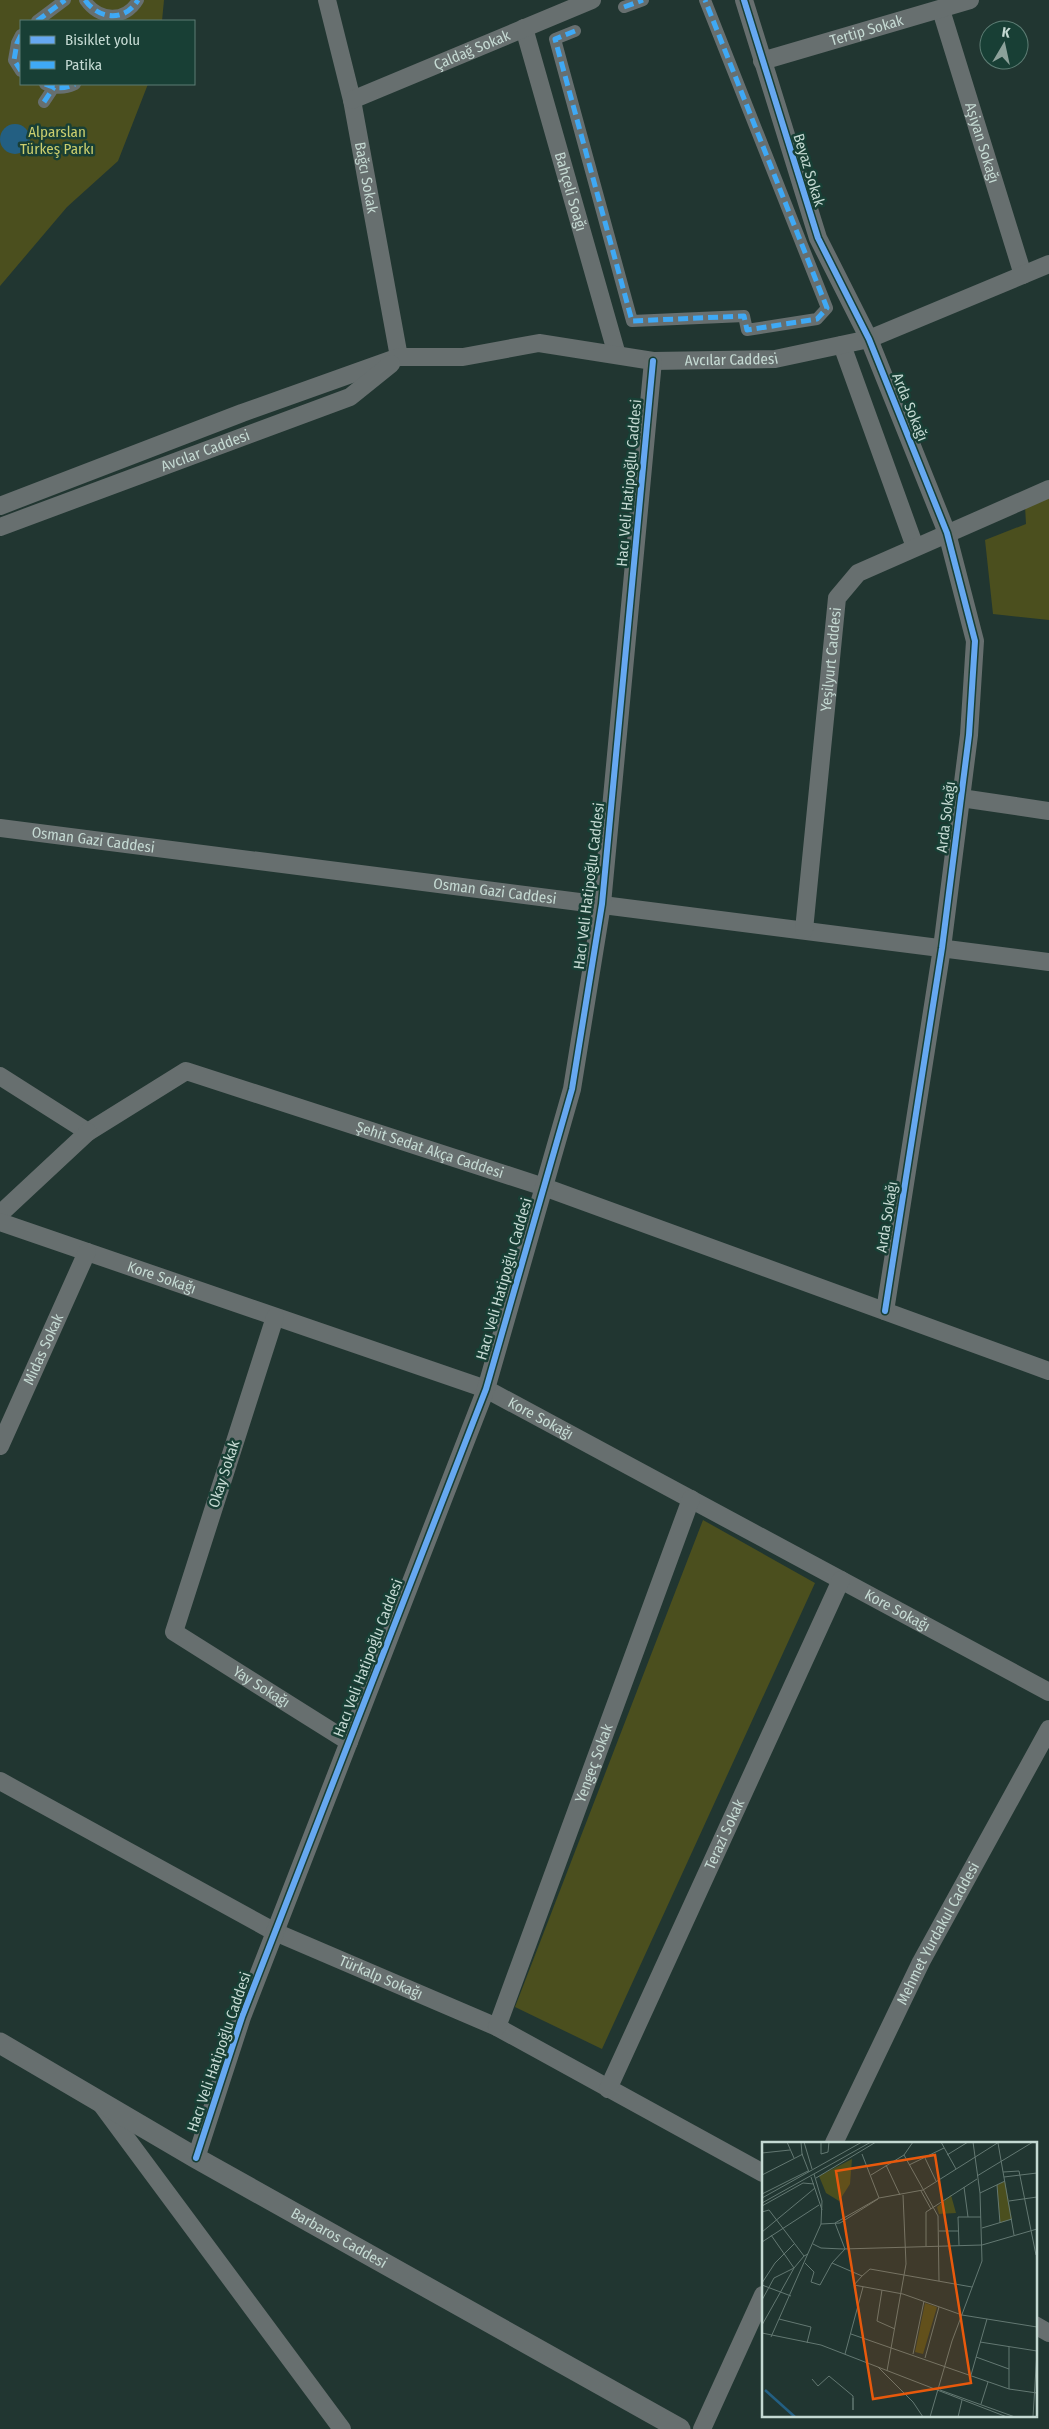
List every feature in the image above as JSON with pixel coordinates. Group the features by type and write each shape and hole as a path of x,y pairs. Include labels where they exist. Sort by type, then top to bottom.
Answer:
{"street":[{"path":"38,20 65,0"},
{"path":"85,0 103,18 118,16 127,12 138,0"},
{"name":"Bağcı Sokak","path":"327,0 352,100 399,357"},
{"name":"Çaldağ Sokak","path":"352,100 592,0"},
{"path":"624,7 642,0"},
{"path":"575,32 555,40 632,321 744,316 747,330 816,319 827,308 705,0"},
{"name":"Beyaz Sokak","path":"744,0 818,238 869,339"},
{"name":"Tertip Sokak","path":"762,61 970,0"},
{"name":"Aşiyan Sokağı","path":"941,10 1023,275"},
{"name":"Bahçeli Soağı","path":"524,28 617,355"},
{"path":"19,65 17,43 20,37"},
{"path":"44,102 49,86 66,88 73,85"},
{"name":"Avcılar Caddesi","path":"0,506 233,416 399,357 463,357 539,343 653,361 775,359 869,339 1049,264"},
{"name":"Arda Sokağı","path":"869,339 947,533 975,641 969,735 942,948 885,1311"},
{"path":"842,345 915,548"},
{"name":"Avcılar Caddesi","path":"0,527 350,397 399,357"},
{"name":"Hacı Veli Hatipoğlu Caddesi","path":"196,2158 242,2017 486,1389 572,1089 602,904 653,361"},
{"name":"Yeşilyurt Caddesi","path":"804,930 837,598 858,573 1049,489"},
{"path":"961,798 1049,810"},
{"name":"Osman Gazi Caddesi","path":"0,828 1049,962"},
{"name":"Şehit Sedat Akça Caddesi","path":"0,1214 88,1132 186,1071 544,1186 1049,1371"},
{"path":"0,1076 88,1132"},
{"name":"Kore Sokağı","path":"0,1222 486,1389 1049,1692"},
{"name":"Midas Sokak","path":"0,1446 87,1252"},
{"name":"Okay Sokak","path":"174,1632 275,1316"},
{"name":"Yengeç Sokak","path":"497,2027 691,1500"},
{"name":"Terazi Sokak","path":"608,2089 841,1580"},
{"name":"Yay Sokağı","path":"174,1632 349,1742"},
{"name":"Mehmet Yurdakul Caddesi","path":"834,2142 920,1962 1049,1729"},
{"name":"Türkalp Sokağı","path":"0,1781 275,1932 497,2027 762,2172"},
{"name":"Barbaros Caddesi","path":"0,2043 196,2158 680,2429"},
{"path":"98,2099 342,2429"},
{"path":"702,2429 762,2297"},
{"path":"1036,2326 1049,2333"}],"green space":[{"name":"Alparslan Türkeş Parkı","path":"0,0 164,0 162,20 20,20 20,85 148,85 118,161 67,207 0,286"},
{"path":"1049,495 1049,620 993,614 985,540 1026,524 1025,506"},
{"path":"703,1520 815,1583 602,2049 515,2007"}],"water":[{"path":"15,124 21,125 29,133 29,145 21,153 15,154 9,153 1,145 0,139 1,133 9,125"}],"marked path":[{"path":"38,20 65,0"},
{"path":"85,0 97,12 112,16 126,12 138,0"},
{"path":"624,7 643,0"},
{"path":"575,31 555,39 632,321 744,316 747,330 817,319 827,308 705,0"},
{"path":"20,37 14,60 20,69"},
{"path":"48,85 60,88 72,85"},
{"path":"44,102 54,87"}],"cycle path":[{"path":"744,0 818,238 869,339 947,533 975,641 969,735 942,948 885,1311"},
{"path":"196,2158 242,2017 486,1389 572,1089 602,904 653,361"}]}
